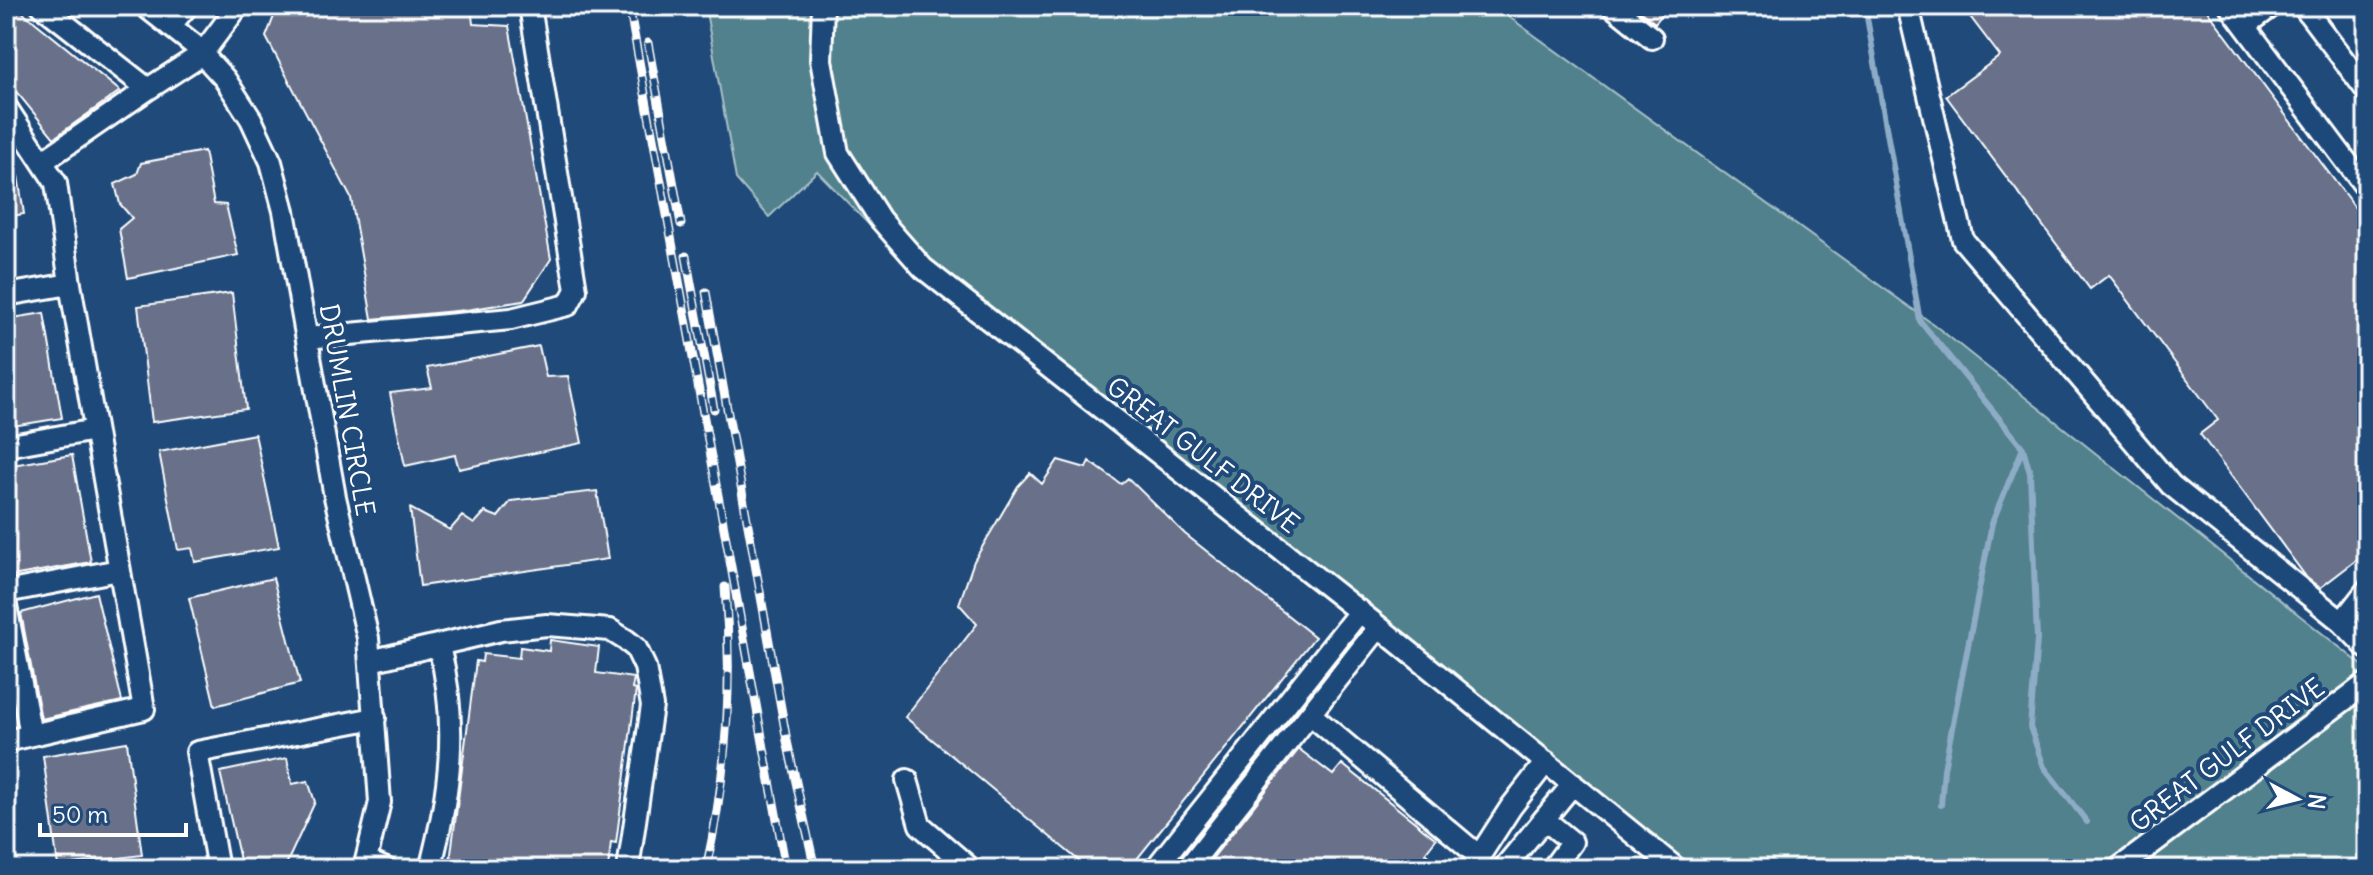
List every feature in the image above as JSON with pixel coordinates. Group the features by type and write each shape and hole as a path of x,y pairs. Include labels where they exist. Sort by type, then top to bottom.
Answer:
{"street":[{"path":"42,6 148,89"},
{"name":"DRUMLIN CIRCLE","path":"145,6 202,54 225,79 251,119 271,162 284,211 335,497 368,638 380,802 373,866"},
{"path":"170,26 187,6"},
{"path":"42,162 202,54 238,6"},
{"path":"307,338 511,319 568,305 576,290 530,6"},
{"name":"GREAT GULF DRIVE","path":"823,6 821,60 838,153 880,219 923,268 1360,611 1677,869"},
{"path":"1612,6 1652,38"},
{"path":"1908,6 1963,240 2171,485 2342,622 2367,648"},
{"path":"2230,6 2367,189"},
{"path":"2245,26 2272,6"},
{"path":"2303,6 2367,91"},
{"path":"6,107 56,183 70,284 144,709 6,741"},
{"path":"6,295 70,284"},
{"path":"6,446 95,430"},
{"path":"6,592 119,570"},
{"path":"2342,622 2367,590"},
{"path":"6,606 31,735"},
{"path":"1155,869 1360,611"},
{"path":"370,661 501,630 547,625 610,630 636,648 645,667 652,706 628,869"},
{"path":"1187,869 1379,627"},
{"path":"430,869 444,803 451,724 450,693 439,646"},
{"name":"GREAT GULF DRIVE","path":"2118,869 2367,683"},
{"path":"1310,714 1476,863 1511,807 1546,762"},
{"path":"218,869 197,752 375,718"},
{"path":"907,780 920,825 971,869"},
{"path":"1503,869 1573,784"},
{"path":"1544,819 1572,842 1552,869"}],"green space":[{"path":"705,6 1494,6 1933,324 2367,669 2367,869 1662,869 911,268 817,171 769,217 736,179"}],"building":[{"path":"278,6 471,6 473,24 509,26 551,259 523,301 372,319 351,198 266,37"},
{"path":"1633,6 1669,6 1655,23"},
{"path":"1962,6 2204,6 2367,224 2367,552 2320,588 2307,578 2200,434 2218,420 2109,275 2090,289 1946,96 2000,56"},
{"path":"20,10 120,91 54,138 6,79 6,26"},
{"path":"204,151 214,204 226,205 238,255 128,278 119,229 132,218 120,204 115,184 137,174 141,163"},
{"path":"15,157 24,214 6,217 6,158"},
{"path":"232,293 246,409 152,422 138,306"},
{"path":"44,313 62,418 6,427 6,319"},
{"path":"539,346 546,377 568,376 582,443 459,469 455,455 405,466 390,393 432,388 427,368"},
{"path":"255,434 279,547 195,562 192,548 178,550 159,452"},
{"path":"72,455 91,562 6,577 6,466"},
{"path":"1058,460 1086,468 1089,461 1121,484 1128,478 1185,534 1315,637 1129,869 1089,869 905,717 977,624 959,604 974,561 1018,486 1030,473 1042,484"},
{"path":"597,491 608,559 420,586 410,508 450,530 462,516 474,524 485,512 498,517 511,501"},
{"path":"273,578 300,683 215,706 189,598"},
{"path":"96,593 122,701 41,719 21,613"},
{"path":"550,640 599,647 596,673 634,678 632,689 636,690 616,843 611,842 608,869 449,869 476,661 482,662 483,654 519,658 520,647 549,651"},
{"path":"127,742 142,855 58,866 43,756"},
{"path":"1299,749 1333,775 1342,764 1436,839 1425,853 1448,869 1204,869"},
{"path":"287,758 292,784 308,781 315,802 284,869 242,869 220,772"}],"waterway":[{"path":"1865,6 1920,321 2023,448 2030,473 2037,639 2030,727 2044,767 2087,822"},
{"path":"1941,805 1944,769 1992,523 2023,448"}],"railway":[{"path":"629,6 786,869"},
{"path":"648,43 681,224"},
{"path":"686,256 714,409"},
{"path":"706,292 787,741 815,869"},
{"path":"706,869 719,799 726,729 728,658 725,587"}]}
